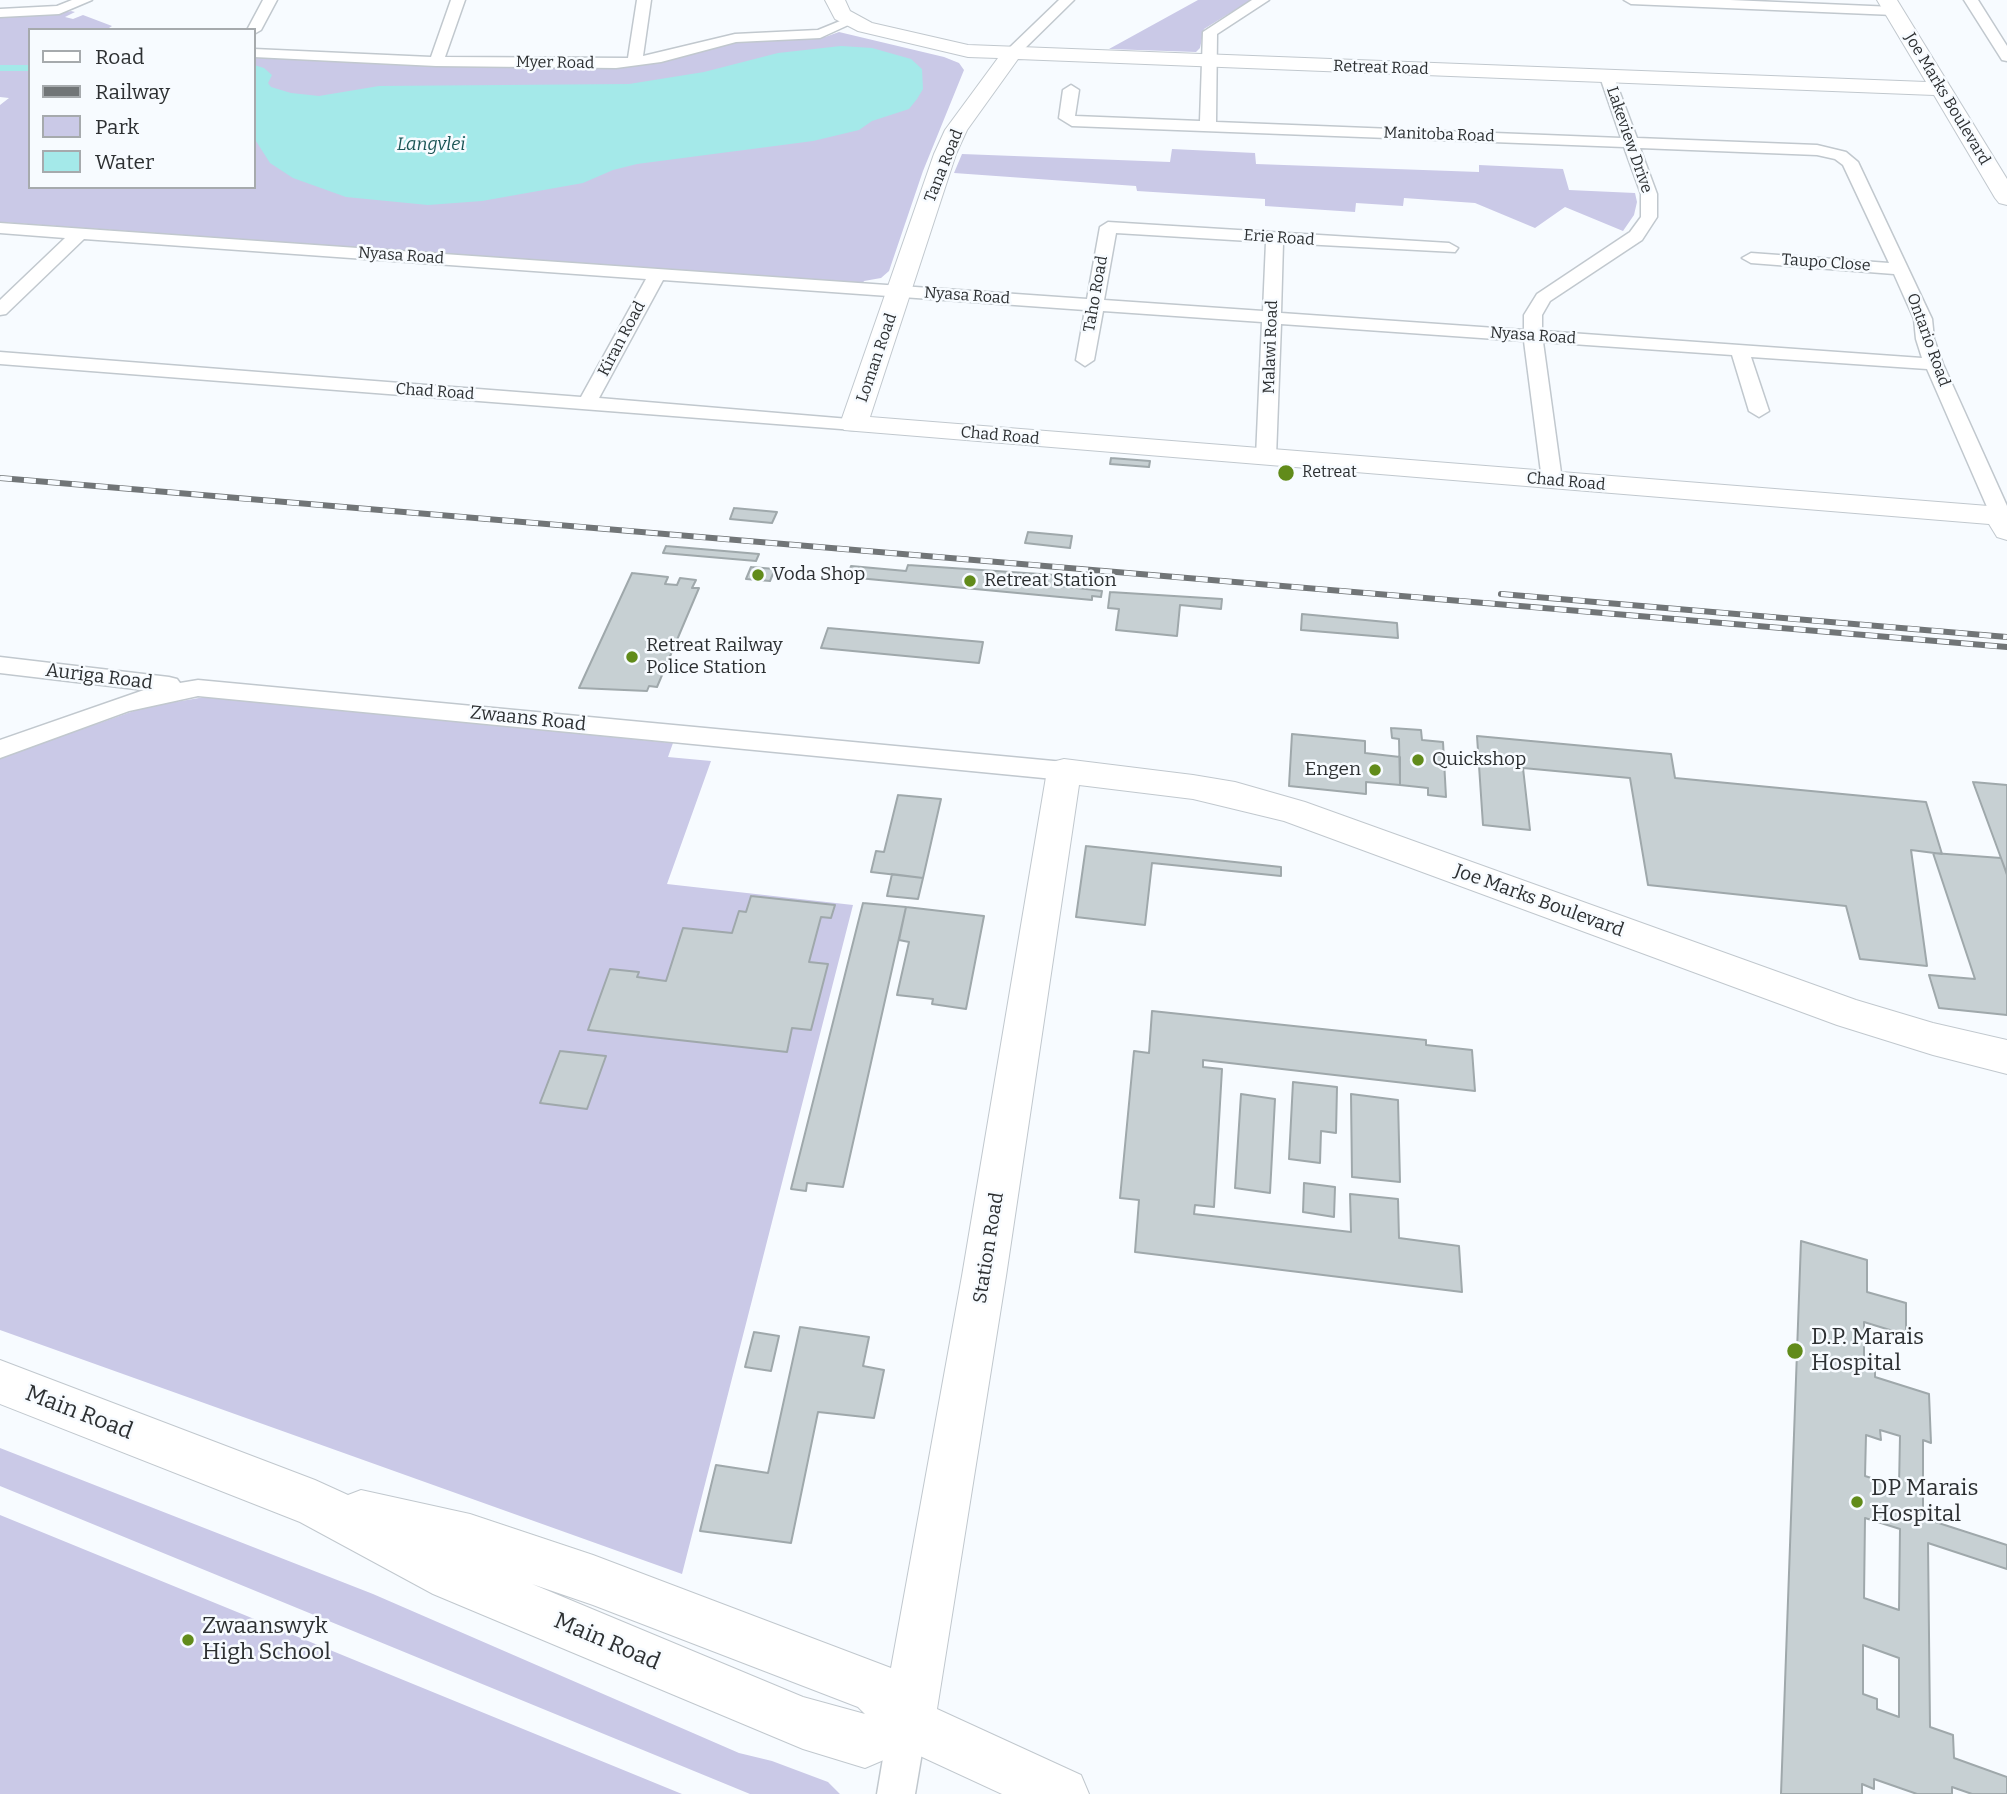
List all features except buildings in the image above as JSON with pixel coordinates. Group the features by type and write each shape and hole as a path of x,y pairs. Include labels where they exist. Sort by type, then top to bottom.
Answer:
{"main road":[{"path":"835,0 838,10 850,20"},
{"name":"Joe Marks Boulevard","path":"1891,5 2007,198"},
{"name":"Retreat Road","path":"850,20 874,31 968,51 1942,89"},
{"path":"919,42 958,55 974,66 975,72 956,130"},
{"name":"Tana Road","path":"900,292 938,173 956,130 1012,53"},
{"name":"Loman Road","path":"854,424 900,292"},
{"name":"Chad Road","path":"854,424 1266,457"},
{"name":"Joe Marks Boulevard","path":"1064,771 1235,794 1293,811 1851,1014 1933,1039 2007,1057"},
{"name":"Station Road","path":"908,1723 982,1286 1064,771"},
{"name":"Main Road","path":"0,1382 316,1504 451,1576 803,1723 865,1741 908,1723"},
{"path":"908,1723 1062,1794"}],"street":[{"path":"0,13 59,10 85,0"},
{"path":"255,28 270,0"},
{"path":"436,62 458,0"},
{"path":"635,62 644,0"},
{"path":"1012,53 1068,0"},
{"path":"1208,126 1211,30 1262,0"},
{"path":"1631,0 1891,5"},
{"path":"1971,0 2006,55"},
{"name":"Myer Road","path":"256,53 436,62 635,62 735,38 821,34 850,20"},
{"name":"Lakeview Drive","path":"1552,481 1533,336 1533,315 1543,298 1636,236 1650,217 1649,194 1607,77"},
{"name":"Manitoba Road","path":"1071,90 1067,118 1069,120 1817,150 1840,155"},
{"name":"Ontario Road","path":"1840,155 1850,162 1901,269 1923,319 1925,339 1934,364 2004,524"},
{"name":"Erie Road","path":"1108,227 1448,248"},
{"name":"Taho Road","path":"1084,360 1108,227"},
{"name":"Nyasa Road","path":"0,228 1934,364"},
{"path":"0,310 79,234"},
{"name":"Malawi Road","path":"1266,457 1275,237"},
{"name":"Taupo Close","path":"1751,258 1901,269"},
{"name":"Kiran Road","path":"587,403 657,274"},
{"path":"1740,350 1759,411"},
{"name":"Chad Road","path":"0,358 854,424"},
{"name":"Chad Road","path":"1266,457 2004,524"},
{"name":"Auriga Road","path":"0,665 198,688"},
{"name":"Zwaans Road","path":"0,749 135,701 198,688 1064,771"},
{"path":"896,1794 908,1723"}],"green space":[{"path":"1198,0 1251,0 1204,29 1200,48 1196,52 1109,49"},
{"path":"71,11 75,12 65,17 73,19 83,15 112,26 28,28 28,189 256,189 256,57 446,66 622,67 658,63 723,44 757,39 825,37 839,32 944,57 959,63 964,70 923,171 889,271 881,278 863,283 0,222 0,105 9,98 0,97 0,16 51,15"},
{"path":"1172,149 1255,153 1256,164 1479,172 1479,165 1563,169 1569,190 1635,193 1637,202 1634,215 1623,231 1565,207 1535,228 1475,203 1404,198 1403,206 1356,203 1355,212 1265,206 1265,199 1137,191 1136,186 954,173 962,154 1170,162"},
{"path":"205,697 673,743 668,757 711,761 667,884 853,905 682,1574 0,1330 0,758 145,707"},
{"path":"0,1448 373,1594 739,1753 772,1761 828,1782 840,1794 750,1794 0,1486"},
{"name":"Zwaanswyk High School","path":"0,1515 682,1794 0,1794"}],"water":[{"name":"Langvlei","path":"841,46 872,48 911,59 922,69 923,89 909,109 872,121 859,130 813,141 637,164 613,170 583,183 482,201 428,205 346,197 293,178 270,163 256,141 256,66 272,75 268,83 271,87 291,93 319,96 379,86 629,84 704,72 778,53"}],"waterway":[{"path":"0,68 28,68"}],"railway":[{"path":"0,478 2007,647"},
{"path":"1501,594 2007,637"}],"place":[{"name":"Retreat","path":"1286,473"},
{"name":"Voda Shop","path":"758,575"},
{"name":"Retreat Station","path":"970,581"},
{"name":"Retreat Railway Police Station","path":"632,657"},
{"name":"Quickshop","path":"1418,760"},
{"name":"Engen","path":"1375,770"},
{"name":"D.P. Marais Hospital","path":"1795,1351"},
{"name":"DP Marais Hospital","path":"1857,1502"},
{"name":"Zwaanswyk High School","path":"188,1640"}]}
